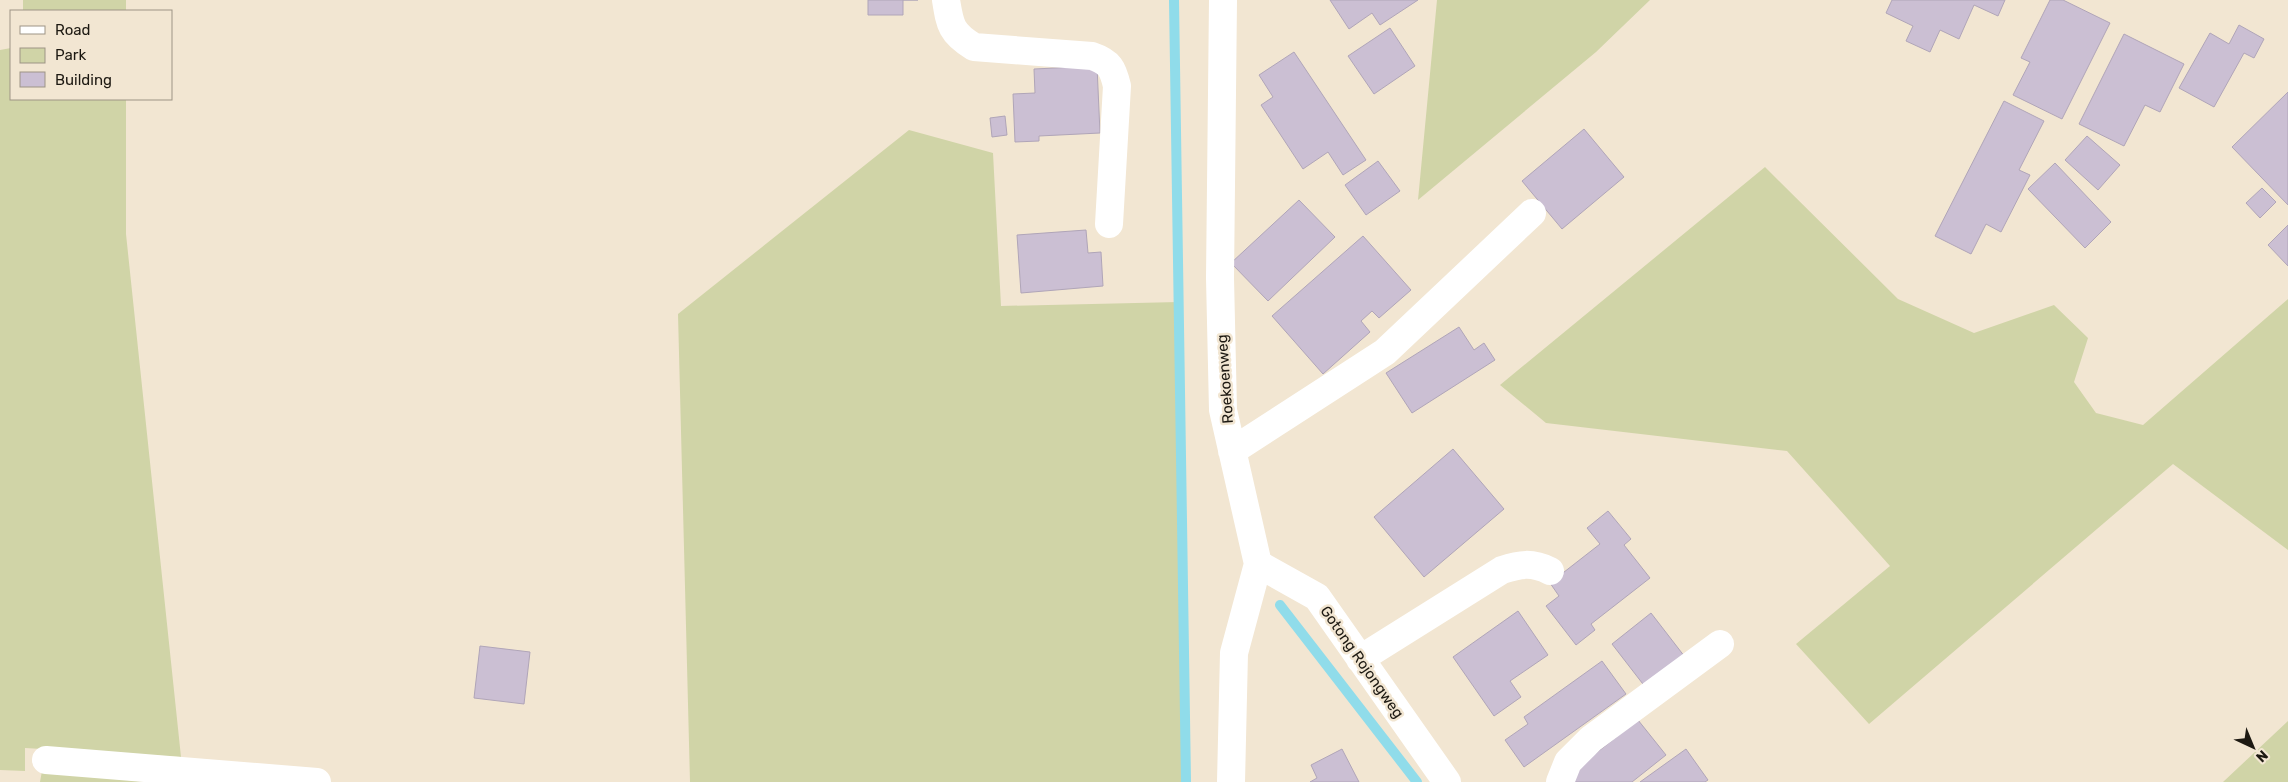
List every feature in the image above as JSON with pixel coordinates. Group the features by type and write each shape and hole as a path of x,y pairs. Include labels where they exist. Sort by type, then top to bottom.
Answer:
{"street":[{"path":"946,0 950,25 959,38 974,47 1092,56 1104,60 1113,72 1117,86 1109,224"},
{"name":"Roekoenweg","path":"1223,0 1220,278 1224,410 1258,564 1234,653 1231,782"},
{"path":"1232,451 1385,352 1532,213"},
{"name":"Gotong Rojongweg","path":"1258,564 1317,597 1447,782"},
{"path":"1360,659 1502,570 1520,564 1537,564 1550,571"},
{"path":"1560,782 1568,762 1591,739 1720,644"},
{"path":"46,760 317,782"}],"green space":[{"path":"23,0 126,0 126,10 23,10"},
{"path":"1437,0 1650,0 1596,52 1418,200"},
{"path":"10,48 10,100 126,100 126,234 181,757 25,748 25,771 0,770 0,50"},
{"path":"909,130 993,153 1001,306 1179,302 1186,782 690,782 678,314"},
{"path":"1765,167 1898,299 1974,333 2054,305 2088,338 2074,382 2096,413 2143,425 2288,299 2288,550 2173,464 1869,724 1796,644 1890,566 1787,451 1546,423 1500,385"},
{"path":"2288,721 2288,782 2223,782"},
{"path":"42,771 146,782 40,782"}],"building":[{"path":"868,0 903,0 903,15 868,15"},
{"path":"1330,0 1418,0 1380,25 1372,13 1349,29"},
{"path":"1892,0 2005,0 1998,16 1974,5 1959,39 1940,30 1930,52 1906,41 1913,26 1886,13"},
{"path":"2050,0 2063,0 2110,23 2062,119 2013,95 2030,62 2021,58"},
{"path":"2239,25 2264,39 2254,58 2244,53 2214,107 2179,88 2210,33 2229,44"},
{"path":"1390,28 1415,66 1374,94 1348,56"},
{"path":"2124,34 2184,64 2160,112 2145,105 2124,146 2079,124"},
{"path":"1294,52 1366,160 1343,175 1328,152 1303,169 1261,105 1273,97 1259,75"},
{"path":"1097,66 1100,133 1039,136 1039,141 1015,142 1013,94 1035,93 1034,69"},
{"path":"2288,92 2288,205 2232,147"},
{"path":"2004,101 2044,121 2019,170 2030,175 2001,232 1986,224 1971,254 1935,236"},
{"path":"1005,116 1007,135 992,137 990,118"},
{"path":"1584,129 1624,177 1562,229 1522,181"},
{"path":"2087,136 2120,165 2098,190 2065,160"},
{"path":"1378,161 1400,191 1366,215 1345,185"},
{"path":"2055,163 2111,222 2085,248 2028,189"},
{"path":"2262,188 2276,202 2260,218 2246,203"},
{"path":"1299,200 1335,237 1268,301 1231,263"},
{"path":"2288,225 2288,266 2268,245"},
{"path":"1086,230 1088,253 1101,252 1103,286 1021,293 1017,235"},
{"path":"1363,236 1411,290 1379,318 1372,311 1361,321 1370,332 1323,374 1272,316"},
{"path":"1459,327 1474,350 1484,343 1495,360 1412,413 1386,373"},
{"path":"1453,449 1504,509 1424,577 1374,517"},
{"path":"1608,511 1631,539 1624,545 1650,578 1591,624 1595,630 1576,645 1546,606 1559,596 1550,583 1600,544 1587,528"},
{"path":"1518,611 1548,655 1510,681 1521,697 1494,716 1453,657"},
{"path":"1651,613 1685,657 1646,688 1612,644"},
{"path":"480,646 530,652 524,704 474,698"},
{"path":"1602,661 1626,694 1524,767 1505,740 1528,724 1524,717"},
{"path":"1638,720 1666,755 1632,782 1564,782 1562,780"},
{"path":"1342,749 1359,782 1310,782 1317,778 1311,765"},
{"path":"1686,749 1708,780 1705,782 1640,782"}],"waterway":[{"path":"1174,0 1186,782"},
{"path":"1280,605 1417,782"}]}
